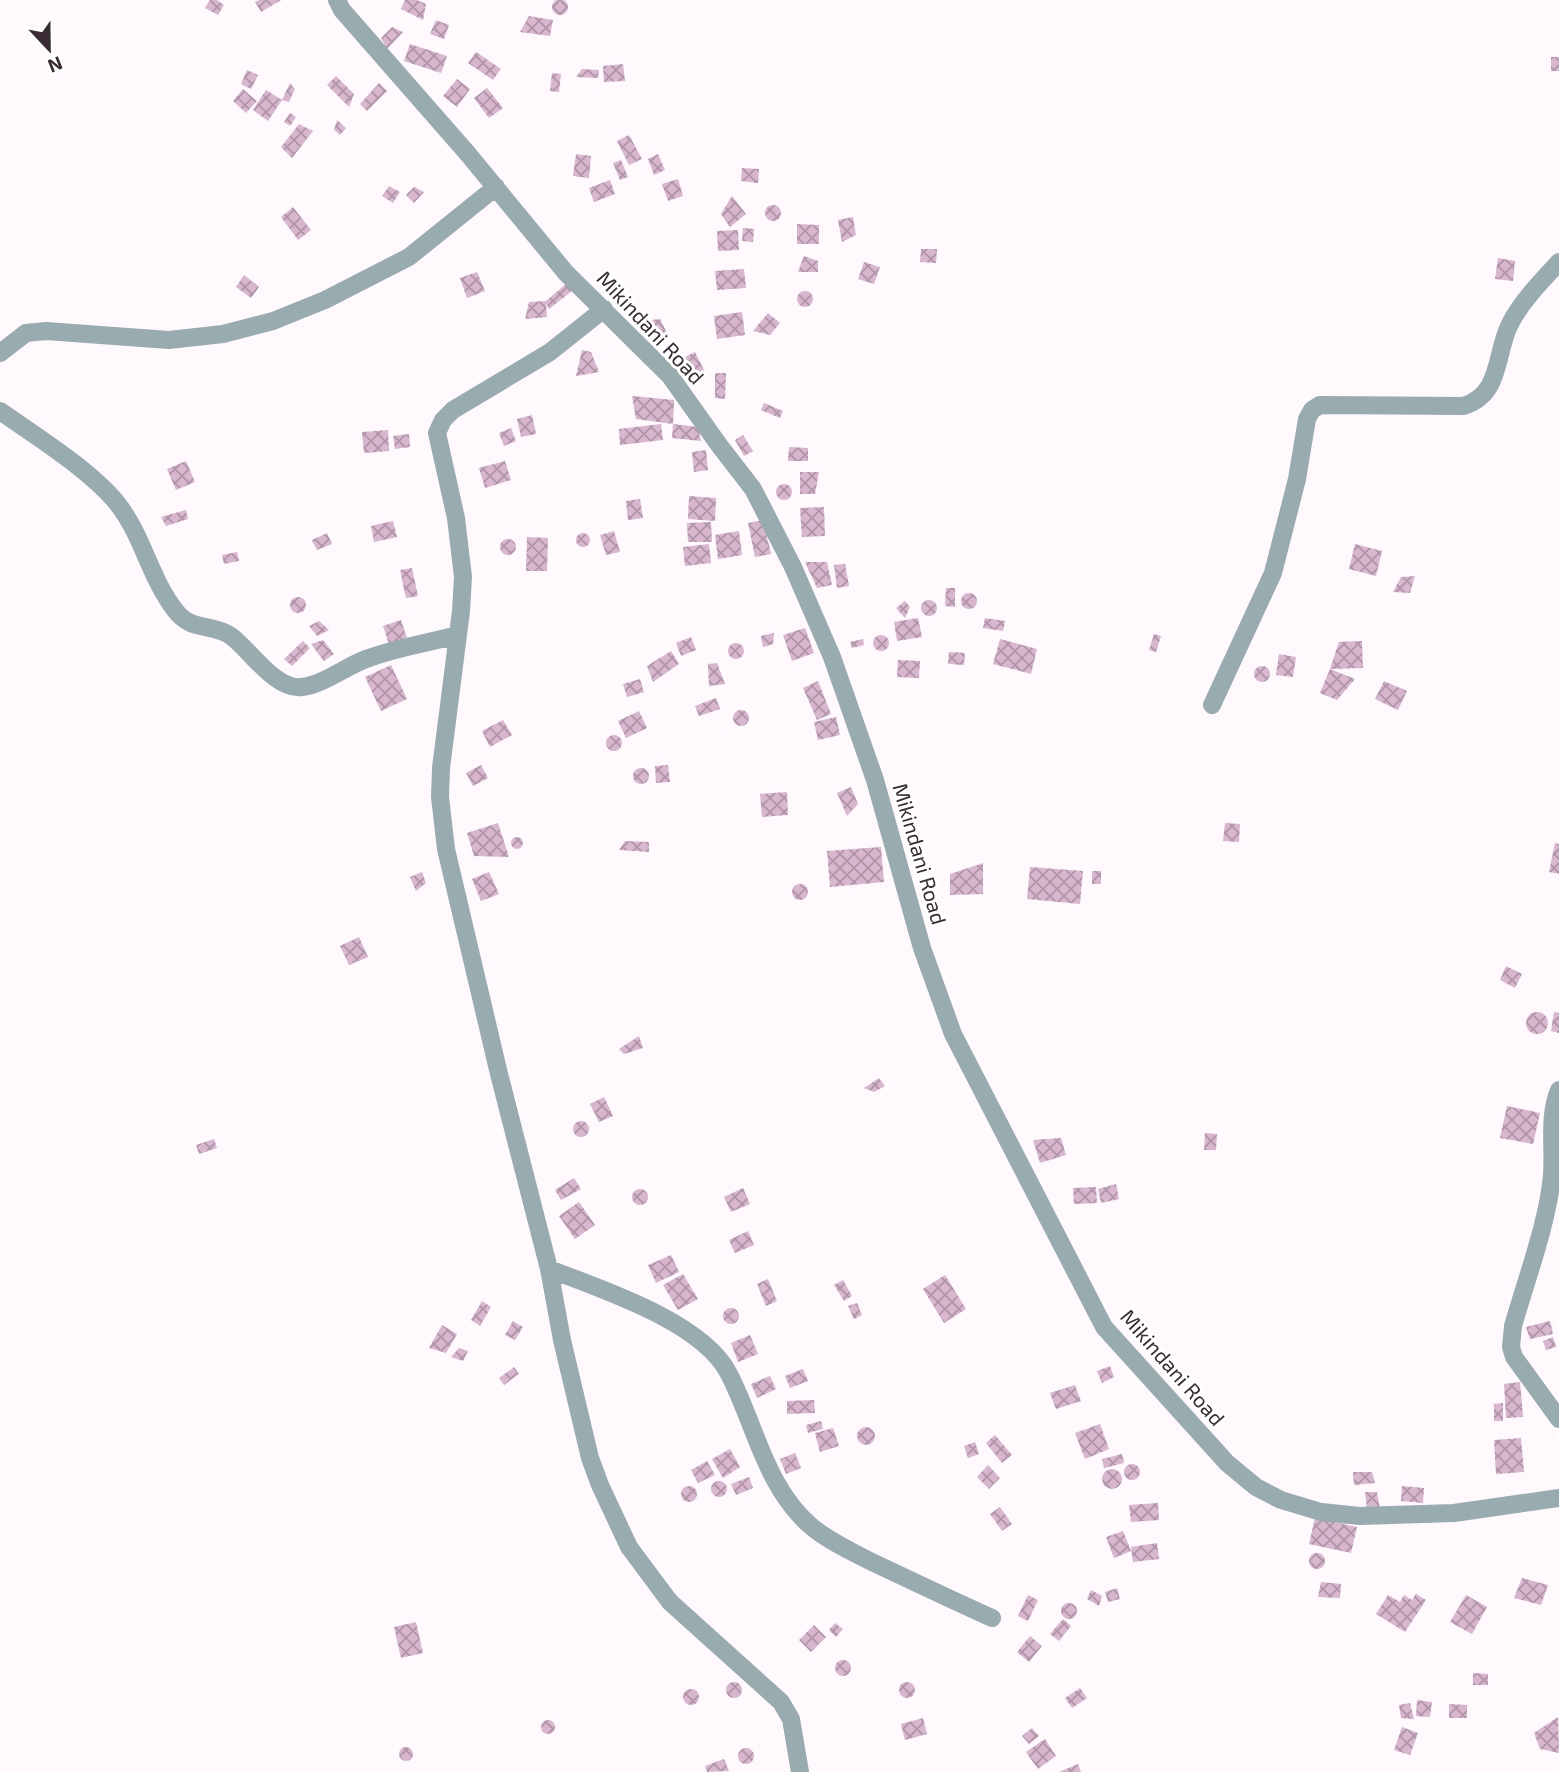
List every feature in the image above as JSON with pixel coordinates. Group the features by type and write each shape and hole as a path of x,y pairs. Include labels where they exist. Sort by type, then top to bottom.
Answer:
{"street":[{"name":"Mikindani Road","path":"337,0 342,10 496,187 566,273 670,376 753,489 793,567 832,657 871,768 922,948 953,1034 1104,1327 1227,1463 1256,1487 1281,1500 1321,1512 1360,1516 1454,1513 1559,1498"},
{"path":"0,353 26,333 46,331 169,340 223,334 273,321 325,300 409,257 496,187"},
{"path":"1212,705 1273,573 1297,479 1307,419 1312,410 1320,405 1462,406 1475,403 1483,397 1495,375 1509,326 1559,262"},
{"path":"604,309 572,337 467,400 443,420 437,433 456,518 462,600 441,778 444,839 493,1050 549,1269 562,1340 590,1458 600,1485 629,1547 670,1602 781,1702 791,1719 800,1772"},
{"path":"0,411 80,470 116,502 149,558 161,590 182,619 192,625 231,636 257,662 292,687 304,687 368,659 458,635"},
{"path":"1559,1090 1553,1115 1552,1175 1513,1326 1511,1347 1520,1368 1559,1419"},
{"path":"549,1269 662,1317 698,1337 715,1353 729,1372 760,1448 776,1479 794,1507 812,1527 849,1550 992,1618"}],"building":[{"path":"557,-1 563,-1 568,7 566,13 557,15 552,10 552,4"},
{"path":"210,0 217,0 224,5 218,15 205,8"},
{"path":"281,0 261,12 255,2"},
{"path":"405,0 417,0 426,4 423,20 401,9"},
{"path":"529,16 553,20 550,36 520,32"},
{"path":"436,20 449,25 444,39 430,34"},
{"path":"392,27 403,32 387,49 381,38"},
{"path":"410,44 447,56 441,73 404,61"},
{"path":"476,52 501,69 493,80 468,63"},
{"path":"1551,57 1559,57 1559,71 1551,71"},
{"path":"623,64 625,81 604,82 603,66"},
{"path":"582,69 599,70 598,78 576,77"},
{"path":"247,70 258,75 251,89 241,84"},
{"path":"552,73 561,74 559,92 550,91"},
{"path":"336,76 354,94 349,107 327,85"},
{"path":"457,79 470,89 457,107 443,96"},
{"path":"290,83 295,89 289,102 282,100"},
{"path":"379,83 387,91 367,111 360,104"},
{"path":"487,88 503,108 489,118 474,98"},
{"path":"243,89 257,101 246,113 233,101"},
{"path":"266,90 282,100 268,121 253,110"},
{"path":"290,113 296,117 290,126 284,122"},
{"path":"337,120 346,128 340,135 334,130"},
{"path":"299,124 313,131 292,158 281,147"},
{"path":"629,135 642,159 629,165 617,141"},
{"path":"576,154 591,156 589,178 573,176"},
{"path":"658,154 665,170 654,175 648,159"},
{"path":"621,160 628,177 620,180 613,163"},
{"path":"742,168 759,169 758,183 741,181"},
{"path":"678,179 683,196 668,201 662,184"},
{"path":"610,180 615,194 594,202 589,188"},
{"path":"389,186 400,192 393,203 382,196"},
{"path":"414,187 424,192 414,203 406,195"},
{"path":"732,196 746,214 730,227 721,214"},
{"path":"770,205 776,205 781,213 779,219 770,221 765,216 765,210"},
{"path":"293,207 311,230 298,240 281,217"},
{"path":"853,217 856,235 842,242 838,220"},
{"path":"797,224 819,225 819,244 797,244"},
{"path":"743,228 754,229 753,242 742,241"},
{"path":"738,230 739,250 718,251 717,231"},
{"path":"921,249 937,249 936,263 920,262"},
{"path":"804,256 818,261 818,272 798,272"},
{"path":"1498,258 1515,261 1513,281 1495,279"},
{"path":"864,262 880,267 874,284 858,279"},
{"path":"744,269 746,288 717,290 715,271"},
{"path":"477,272 485,291 467,298 460,278"},
{"path":"244,275 259,287 251,298 236,287"},
{"path":"566,284 572,291 549,309 546,303 547,317 525,319 529,302 546,301"},
{"path":"802,291 808,291 813,299 811,305 802,307 797,302 797,296"},
{"path":"742,312 745,335 717,339 714,316"},
{"path":"768,313 780,323 770,335 753,331"},
{"path":"660,319 668,335 645,338 643,321"},
{"path":"582,350 591,352 599,372 576,376"},
{"path":"695,352 707,376 693,383 681,359"},
{"path":"715,373 726,373 725,399 715,398"},
{"path":"632,396 674,400 673,424 636,419"},
{"path":"764,403 783,411 780,418 761,410"},
{"path":"532,415 536,434 521,437 517,419"},
{"path":"661,424 663,440 620,445 619,429"},
{"path":"673,424 698,427 701,441 672,438"},
{"path":"511,428 516,441 504,446 499,433"},
{"path":"388,430 389,451 364,453 362,432"},
{"path":"409,434 410,447 395,449 393,436"},
{"path":"743,435 753,451 744,456 735,440"},
{"path":"789,447 808,448 808,461 788,461"},
{"path":"706,450 708,470 694,472 692,452"},
{"path":"186,461 195,482 176,490 167,469"},
{"path":"505,461 511,480 485,488 479,468"},
{"path":"800,472 819,472 815,494 800,494"},
{"path":"781,484 787,484 792,492 790,498 781,500 776,495 776,489"},
{"path":"689,496 716,498 715,521 688,519"},
{"path":"640,499 643,518 628,520 626,501"},
{"path":"824,507 825,536 802,537 800,508"},
{"path":"186,510 188,519 166,526 161,517"},
{"path":"763,520 771,554 755,557 748,523"},
{"path":"393,521 397,537 374,542 371,526"},
{"path":"711,522 712,542 688,542 687,523"},
{"path":"614,531 620,552 606,555 600,535"},
{"path":"739,531 742,555 718,559 715,535"},
{"path":"327,533 332,544 317,550 312,540"},
{"path":"580,533 586,533 590,540 586,547 580,547 576,543 576,537"},
{"path":"527,537 548,538 547,571 526,571"},
{"path":"505,539 511,539 516,547 514,553 505,555 500,550 500,544"},
{"path":"709,544 711,563 685,566 683,547"},
{"path":"1355,544 1382,551 1376,576 1349,569"},
{"path":"237,552 239,561 224,564 222,555"},
{"path":"805,562 827,562 832,585 817,588"},
{"path":"845,564 849,586 837,588 834,565"},
{"path":"412,568 418,596 406,598 400,570"},
{"path":"1415,576 1410,593 1393,592 1401,577"},
{"path":"946,588 955,588 955,607 945,606"},
{"path":"966,593 972,593 977,601 975,607 966,609 961,604 961,598"},
{"path":"295,597 301,597 306,605 304,611 295,613 290,608 290,602"},
{"path":"926,600 932,600 937,608 935,614 926,616 921,611 921,605"},
{"path":"905,601 910,607 905,618 896,608"},
{"path":"918,618 922,637 897,641 894,622"},
{"path":"985,618 1005,621 1003,631 983,628"},
{"path":"401,620 407,638 389,644 383,626"},
{"path":"319,621 329,630 317,636 309,626"},
{"path":"805,628 814,653 792,661 783,635"},
{"path":"774,633 773,644 763,647 761,636"},
{"path":"1154,634 1161,636 1156,652 1149,650"},
{"path":"878,635 884,635 889,643 887,649 878,651 873,646 873,640"},
{"path":"691,637 696,650 681,656 676,643"},
{"path":"863,639 864,645 852,648 850,642"},
{"path":"1000,639 1037,649 1031,674 993,664"},
{"path":"323,640 334,654 324,661 311,644"},
{"path":"303,641 310,648 292,666 284,659"},
{"path":"1362,641 1363,668 1330,669 1339,642"},
{"path":"733,643 739,643 744,651 742,657 733,659 728,654 728,648"},
{"path":"671,651 679,664 653,682 647,666"},
{"path":"949,652 965,653 964,665 948,664"},
{"path":"1279,654 1296,657 1293,677 1276,675"},
{"path":"898,660 920,661 919,678 897,677"},
{"path":"717,663 725,684 709,686 708,664"},
{"path":"391,665 407,699 381,711 365,677"},
{"path":"1259,666 1265,666 1270,674 1268,680 1259,682 1254,677 1254,671"},
{"path":"1330,669 1355,679 1337,700 1320,693"},
{"path":"640,679 644,692 627,697 623,684"},
{"path":"818,681 831,714 817,720 803,688"},
{"path":"1384,681 1407,691 1398,710 1375,699"},
{"path":"716,698 720,709 699,716 695,706"},
{"path":"738,710 744,710 749,718 747,724 738,726 733,721 733,715"},
{"path":"639,711 647,728 626,738 618,721"},
{"path":"836,717 840,735 818,740 814,722"},
{"path":"503,720 512,735 490,747 482,731"},
{"path":"611,735 617,735 622,743 620,749 611,751 606,746 606,740"},
{"path":"481,765 488,778 473,786 466,773"},
{"path":"668,765 670,782 656,783 655,766"},
{"path":"638,768 644,768 649,776 647,782 638,784 633,779 633,773"},
{"path":"851,787 858,804 847,816 837,793"},
{"path":"787,792 788,815 762,817 760,794"},
{"path":"498,823 509,857 474,856 467,833"},
{"path":"1225,823 1240,824 1239,842 1223,841"},
{"path":"517,837 523,843 517,849 511,843"},
{"path":"625,841 649,842 649,852 619,850"},
{"path":"1555,843 1559,844 1559,874 1549,872"},
{"path":"881,847 884,882 830,887 827,851"},
{"path":"983,863 983,894 950,895 950,874"},
{"path":"1030,867 1083,871 1080,904 1027,899"},
{"path":"1092,871 1101,871 1101,884 1092,884"},
{"path":"422,872 426,883 416,891 410,877"},
{"path":"489,872 499,894 481,901 472,879"},
{"path":"797,884 803,884 808,892 806,898 797,900 792,895 792,889"},
{"path":"359,937 368,957 349,965 340,946"},
{"path":"1506,966 1522,974 1515,988 1500,980"},
{"path":"1533,1012 1541,1012 1548,1019 1548,1027 1541,1034 1533,1034 1526,1027 1526,1019"},
{"path":"1554,1012 1559,1013 1559,1033 1551,1031"},
{"path":"639,1036 643,1048 624,1054 619,1049"},
{"path":"879,1078 885,1086 874,1092 864,1088"},
{"path":"604,1097 613,1116 599,1122 590,1104"},
{"path":"1507,1106 1540,1113 1533,1144 1500,1138"},
{"path":"578,1121 584,1121 589,1129 587,1135 578,1137 573,1132 573,1126"},
{"path":"1205,1133 1217,1134 1216,1150 1204,1150"},
{"path":"1061,1138 1066,1155 1040,1163 1033,1140"},
{"path":"214,1139 217,1148 199,1154 196,1145"},
{"path":"574,1178 581,1189 561,1200 555,1190"},
{"path":"1116,1184 1119,1199 1101,1203 1098,1189"},
{"path":"1096,1187 1097,1203 1074,1204 1073,1188"},
{"path":"743,1188 750,1204 731,1212 724,1197"},
{"path":"637,1189 643,1189 648,1197 646,1203 637,1205 632,1200 632,1194"},
{"path":"579,1202 595,1225 575,1239 559,1216"},
{"path":"748,1231 754,1245 735,1253 729,1240"},
{"path":"671,1255 679,1272 656,1283 648,1265"},
{"path":"683,1274 698,1299 678,1310 663,1285"},
{"path":"945,1275 966,1309 944,1323 923,1289"},
{"path":"768,1279 777,1301 766,1306 757,1284"},
{"path":"843,1280 852,1296 844,1301 834,1285"},
{"path":"482,1301 491,1307 480,1326 471,1320"},
{"path":"857,1303 862,1315 854,1319 848,1306"},
{"path":"728,1308 734,1308 739,1316 737,1322 728,1324 723,1319 723,1313"},
{"path":"513,1321 523,1327 515,1340 505,1335"},
{"path":"1550,1321 1553,1334 1530,1339 1526,1327"},
{"path":"442,1325 457,1334 446,1353 429,1348"},
{"path":"750,1335 758,1354 738,1362 731,1343"},
{"path":"1553,1337 1556,1347 1546,1350 1543,1341"},
{"path":"459,1348 468,1351 463,1361 451,1357"},
{"path":"1110,1366 1114,1377 1102,1383 1097,1371"},
{"path":"514,1367 519,1374 504,1385 499,1378"},
{"path":"803,1369 808,1381 790,1388 785,1376"},
{"path":"770,1376 776,1389 757,1398 751,1384"},
{"path":"1520,1382 1523,1417 1506,1418 1504,1384"},
{"path":"1075,1385 1081,1401 1056,1409 1050,1393"},
{"path":"814,1400 815,1413 787,1414 787,1401"},
{"path":"1503,1403 1503,1421 1494,1421 1494,1404"},
{"path":"821,1421 823,1429 808,1433 806,1425"},
{"path":"1100,1424 1109,1449 1085,1459 1075,1433"},
{"path":"866,1427 872,1430 875,1436 872,1442 866,1445 860,1442 857,1436 860,1430"},
{"path":"833,1428 839,1446 820,1452 815,1433"},
{"path":"995,1435 1012,1455 1002,1463 986,1443"},
{"path":"1521,1438 1524,1472 1496,1474 1494,1440"},
{"path":"975,1442 979,1454 968,1458 964,1446"},
{"path":"730,1449 740,1467 723,1478 712,1459"},
{"path":"795,1453 801,1468 786,1474 780,1459"},
{"path":"1122,1454 1124,1463 1104,1468 1102,1459"},
{"path":"707,1461 715,1475 698,1483 691,1470"},
{"path":"1129,1464 1135,1464 1140,1472 1138,1478 1129,1480 1124,1475 1124,1469"},
{"path":"988,1465 1000,1478 989,1489 977,1477"},
{"path":"1112,1469 1119,1472 1122,1479 1119,1486 1112,1489 1105,1486 1102,1479 1105,1472"},
{"path":"1353,1472 1372,1472 1375,1483 1354,1485"},
{"path":"749,1477 753,1488 736,1495 731,1484"},
{"path":"716,1481 722,1481 727,1489 725,1495 716,1497 711,1492 711,1486"},
{"path":"686,1486 692,1486 697,1494 695,1500 686,1502 681,1497 681,1491"},
{"path":"1402,1486 1424,1488 1423,1503 1401,1501"},
{"path":"1365,1492 1377,1492 1380,1509 1367,1509"},
{"path":"1158,1503 1159,1520 1131,1522 1129,1505"},
{"path":"1000,1507 1012,1524 1002,1531 990,1514"},
{"path":"1315,1518 1357,1527 1351,1553 1309,1544"},
{"path":"1123,1531 1131,1551 1114,1558 1106,1537"},
{"path":"1157,1543 1159,1559 1133,1562 1131,1547"},
{"path":"1317,1553 1325,1561 1317,1569 1309,1561"},
{"path":"1522,1578 1548,1585 1541,1605 1514,1598"},
{"path":"1321,1582 1341,1584 1340,1598 1318,1597"},
{"path":"1117,1588 1120,1599 1108,1602 1105,1592"},
{"path":"1091,1590 1102,1596 1099,1606 1087,1599"},
{"path":"1416,1594 1426,1600 1405,1632 1376,1614 1388,1595 1400,1602 1404,1595 1412,1600"},
{"path":"1028,1595 1038,1600 1028,1621 1018,1616"},
{"path":"1466,1595 1487,1607 1472,1634 1450,1622"},
{"path":"1066,1603 1072,1603 1077,1611 1075,1617 1066,1619 1061,1614 1061,1608"},
{"path":"1063,1619 1071,1626 1059,1641 1050,1634"},
{"path":"416,1622 423,1653 401,1658 394,1627"},
{"path":"835,1623 843,1629 836,1637 829,1630"},
{"path":"814,1625 826,1637 811,1652 799,1640"},
{"path":"1030,1636 1042,1646 1029,1662 1017,1652"},
{"path":"840,1660 846,1660 851,1668 849,1674 840,1676 835,1671 835,1665"},
{"path":"1473,1673 1488,1674 1488,1685 1473,1685"},
{"path":"731,1682 737,1682 742,1690 740,1696 731,1698 726,1693 726,1687"},
{"path":"904,1682 910,1682 915,1690 913,1696 904,1698 899,1693 899,1687"},
{"path":"1080,1688 1087,1698 1072,1708 1065,1698"},
{"path":"688,1689 694,1689 699,1697 697,1703 688,1705 683,1700 683,1694"},
{"path":"1417,1700 1432,1702 1430,1717 1416,1716"},
{"path":"1410,1703 1414,1719 1401,1718 1399,1705"},
{"path":"1449,1704 1467,1705 1467,1718 1449,1718"},
{"path":"1558,1717 1559,1753 1540,1749 1534,1733"},
{"path":"923,1718 927,1734 905,1740 901,1724"},
{"path":"548,1720 553,1722 553,1732 548,1734 543,1732 541,1727 543,1722"},
{"path":"1402,1727 1418,1733 1410,1755 1394,1750"},
{"path":"1032,1728 1039,1736 1029,1744 1022,1736"},
{"path":"1045,1739 1056,1756 1038,1769 1026,1752"},
{"path":"403,1747 409,1747 413,1754 409,1761 403,1761 399,1757 399,1751"},
{"path":"743,1748 749,1748 754,1756 752,1762 743,1764 738,1759 738,1753"},
{"path":"724,1759 729,1771 707,1772 705,1766"},
{"path":"1078,1764 1081,1772 1059,1772"}]}
